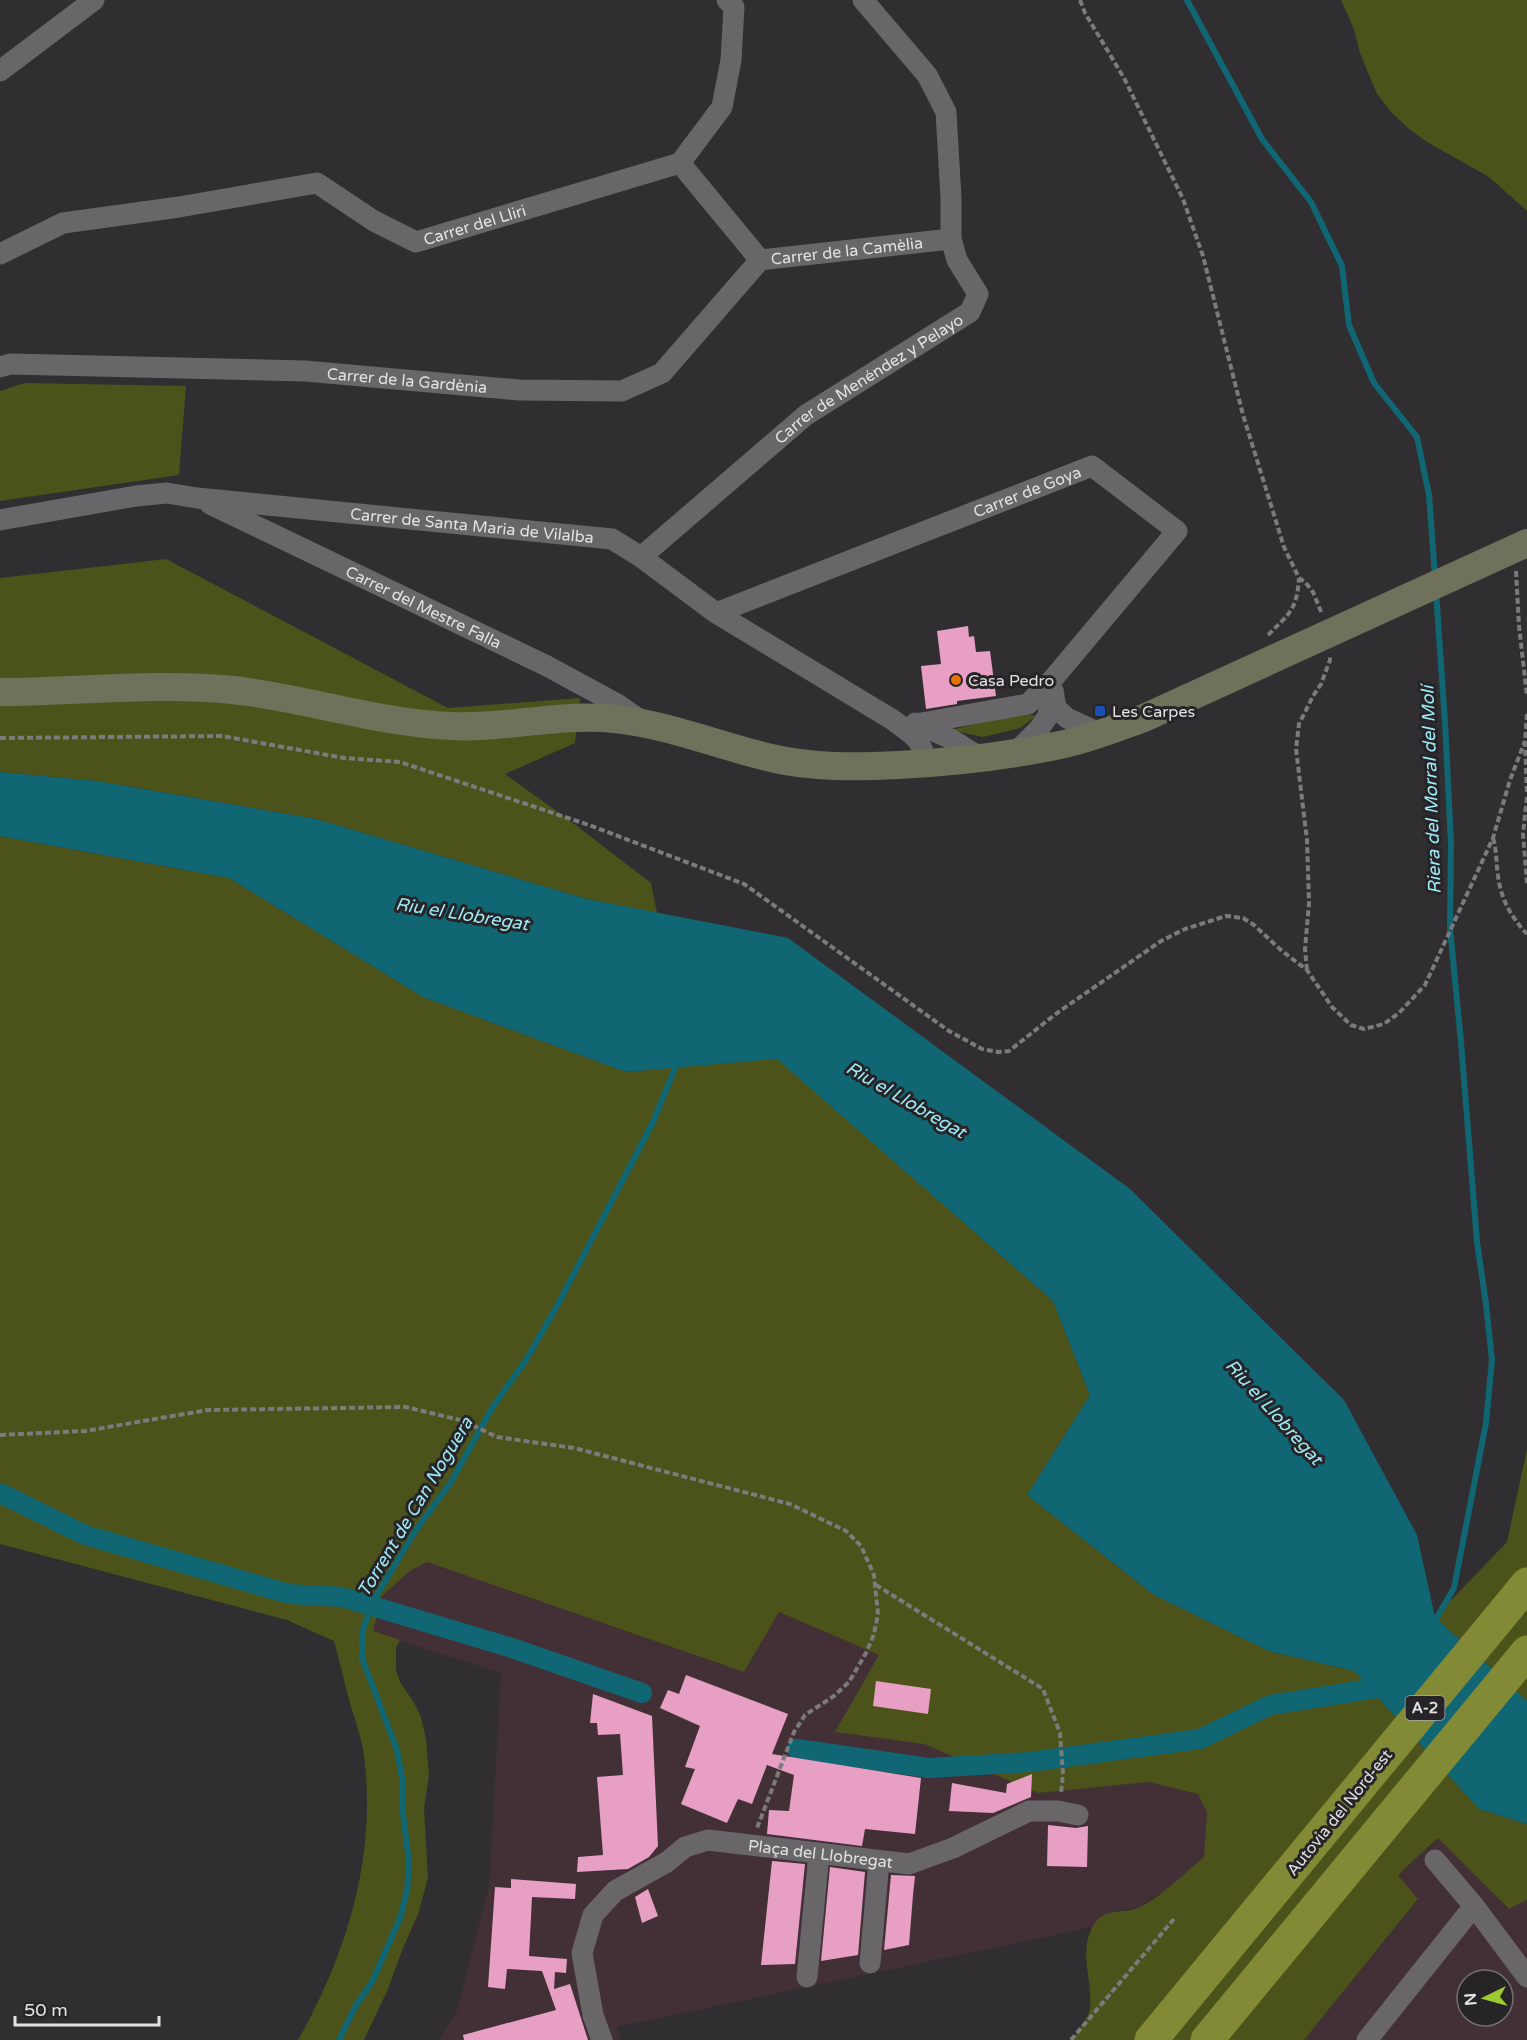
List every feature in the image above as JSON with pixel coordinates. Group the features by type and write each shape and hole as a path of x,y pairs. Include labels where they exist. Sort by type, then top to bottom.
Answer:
{"highway":[{"name":"Autovia del Nord-est","path":"1151,2040 1527,1584"},
{"name":"A-2","path":"1207,2040 1527,1652"}],"street":[{"path":"0,71 94,0"},
{"path":"680,163 722,107 731,60 734,7 727,0"},
{"name":"Carrer de Menéndez y Pelayo","path":"641,557 806,415 970,312 978,294 957,260 951,239 946,112 927,75 863,0"},
{"name":"Carrer del Lliri","path":"0,254 63,223 179,207 317,183 374,221 416,242 680,163"},
{"name":"Carrer de la Camèlia","path":"680,163 760,260 951,239"},
{"name":"Carrer de la Gardènia","path":"0,367 10,364 305,371 519,390 622,391 662,373 760,260"},
{"name":"Carrer de Goya","path":"716,613 1092,466 1177,531 1052,680 1028,704 916,724"},
{"name":"Carrer de Santa Maria de Vilalba","path":"0,520 136,496 167,493 197,498 612,539 641,557 716,613 893,720 917,739 924,748 926,764"},
{"name":"Carrer del Mestre Falla","path":"197,498 547,666 617,704 646,724"},
{"path":"0,692 153,687 200,688 270,695 422,724 454,727 490,726 565,718 604,718 646,724 772,758 814,765 854,767 926,764 1061,745 1101,734 1144,718 1511,550"},
{"path":"1052,680 1056,708 1067,718 1101,734"},
{"path":"1016,752 1039,729 1048,716 1052,680"},
{"name":"Carrer de Santa Maria de Vilalba","path":"893,720 916,724 949,738 981,758"},
{"name":"Plaça del Llobregat","path":"602,2040 593,2015 582,1953 593,1916 615,1891 667,1862 685,1847 708,1840 909,1864 953,1848 1029,1810 1058,1811 1078,1815"},
{"path":"807,1977 819,1854"},
{"path":"1435,1860 1474,1906 1527,1977"},
{"path":"870,1963 879,1861"},
{"path":"1367,2040 1474,1906"}],"path":[{"path":"1080,0 1085,13 1124,78 1183,199 1203,256 1246,426 1284,547 1299,578 1312,592 1324,619"},
{"path":"1511,550 1527,696"},
{"path":"1307,970 1305,949 1309,903 1307,840 1296,749 1299,724 1321,684 1330,660 1329,650"},
{"path":"1527,714 1525,741 1527,796 1523,834 1527,883"},
{"path":"0,738 222,736 344,758 400,762 589,825 744,884 949,1031 990,1051 1009,1051 1057,1013 1161,941 1185,928 1226,916 1243,918 1254,925 1307,970 1332,1006 1351,1025 1364,1029 1384,1024 1399,1013 1425,985 1493,838 1510,780 1525,741"},
{"path":"1493,838 1497,851 1498,877 1506,906 1527,934"},
{"path":"0,1435 85,1431 208,1410 406,1407 464,1421 497,1437 574,1448 790,1504 846,1531 866,1555 876,1585 878,1614 874,1634 849,1682 834,1696 805,1715 794,1732 750,1845"},
{"path":"876,1585 1043,1689 1060,1733 1063,1774"},
{"path":"1071,2040 1174,1919"}],"shaded area":[{"path":"427,1562 744,1672 779,1612 880,1655 835,1732 924,1744 1038,1793 1148,1782 1198,1794 1207,1812 1204,1857 1168,1888 1138,1908 1118,1910 1099,1919 1093,1927 617,2027 621,2040 439,2040 457,2011 489,1886 501,1673 373,1632 382,1596 410,1571"},
{"path":"1439,1838 1508,1909 1527,1900 1527,2040 1304,2040 1418,1900 1398,1875"}],"green space":[{"path":"1341,0 1527,0 1527,211 1489,177 1427,142 1392,113 1377,94"},
{"path":"25,383 186,386 179,475 0,501 0,391"},
{"path":"166,559 448,708 580,698 575,743 505,774 651,883 657,913 587,899 316,819 97,781 0,772 0,578"},
{"path":"1022,712 1036,716 1020,728 983,737 951,730"},
{"path":"0,836 229,878 423,997 626,1072 777,1058 1053,1301 1090,1395 1027,1495 1154,1595 1269,1651 1354,1671 1479,1809 1527,1824 1527,1900 1509,1909 1438,1838 1398,1875 1418,1899 1304,2040 1072,2040 1090,2008 1086,1956 1089,1936 1097,1920 1114,1912 1132,1910 1146,1904 1204,1857 1207,1812 1198,1794 1148,1782 1038,1793 924,1744 835,1732 879,1655 779,1612 744,1672 427,1562 410,1571 382,1596 373,1631 400,1640 396,1648 396,1670 401,1684 421,1717 426,1739 429,1775 424,1808 428,1878 418,1914 388,1989 364,2040 298,2040 331,1973 344,1938 362,1867 366,1830 367,1793 363,1750 334,1641 287,1620 0,1544"},
{"path":"1527,1449 1527,1701 1435,1617 1507,1542"}],"water":[{"name":"Riu el Llobregat","path":"0,772 97,781 316,819 587,899 788,938 1130,1189 1344,1400 1417,1535 1435,1617 1527,1701 1527,1824 1479,1809 1354,1671 1269,1651 1154,1595 1027,1495 1090,1395 1053,1301 777,1059 626,1072 423,997 229,878 0,836"}],"building":[{"path":"968,626 969,637 974,636 976,652 990,651 996,696 957,701 957,704 926,709 921,666 941,664 937,631"},
{"path":"686,1675 788,1714 772,1754 921,1778 915,1834 865,1829 862,1846 767,1834 769,1810 789,1811 794,1775 767,1765 752,1804 738,1799 727,1823 681,1804 695,1769 685,1767 700,1726 660,1708 668,1690 679,1694"},
{"path":"876,1681 931,1689 928,1714 873,1706"},
{"path":"593,1694 652,1716 658,1846 649,1857 628,1869 577,1872 578,1857 603,1855 597,1777 623,1775 620,1734 598,1735 597,1723 590,1723"},
{"path":"1032,1774 1031,1797 993,1813 949,1811 952,1783 1006,1793 1007,1784"},
{"path":"1048,1825 1076,1828 1088,1826 1087,1867 1047,1866"},
{"path":"772,1861 805,1864 795,1964 761,1965"},
{"path":"830,1867 865,1872 858,1955 821,1961"},
{"path":"891,1875 915,1876 909,1945 884,1950"},
{"path":"511,1879 576,1884 575,1899 532,1897 529,1956 567,1959 566,1973 555,1972 554,1989 570,1984 588,2040 464,2040 463,2035 556,2010 542,1971 507,1969 505,1989 488,1987 495,1887 511,1888"},
{"path":"648,1889 658,1916 642,1923 635,1897"}],"waterway":[{"name":"Riera del Morral del Molí","path":"1187,0 1262,139 1311,202 1342,266 1349,325 1374,383 1417,437 1429,495 1435,576"},
{"name":"Riera del Morral del Molí","path":"1433,1624 1454,1588 1486,1423 1492,1360 1477,1242 1450,928 1451,844 1436,592"},
{"name":"Torrent de Can Noguera","path":"339,2040 355,2007 372,1982 400,1918 407,1891 409,1863 402,1805 402,1778 397,1750 362,1658 363,1630 372,1603 416,1530 451,1482 492,1408 526,1360 557,1306 652,1124 678,1061"},
{"path":"0,1493 85,1535 289,1594 342,1597 512,1648 642,1693"},
{"path":"797,1749 929,1768 1029,1762 1200,1739 1270,1705 1396,1685"}],"place":[{"name":"Casa Pedro","path":"956,680"},
{"name":"Les Carpes","path":"1100,711"}]}
